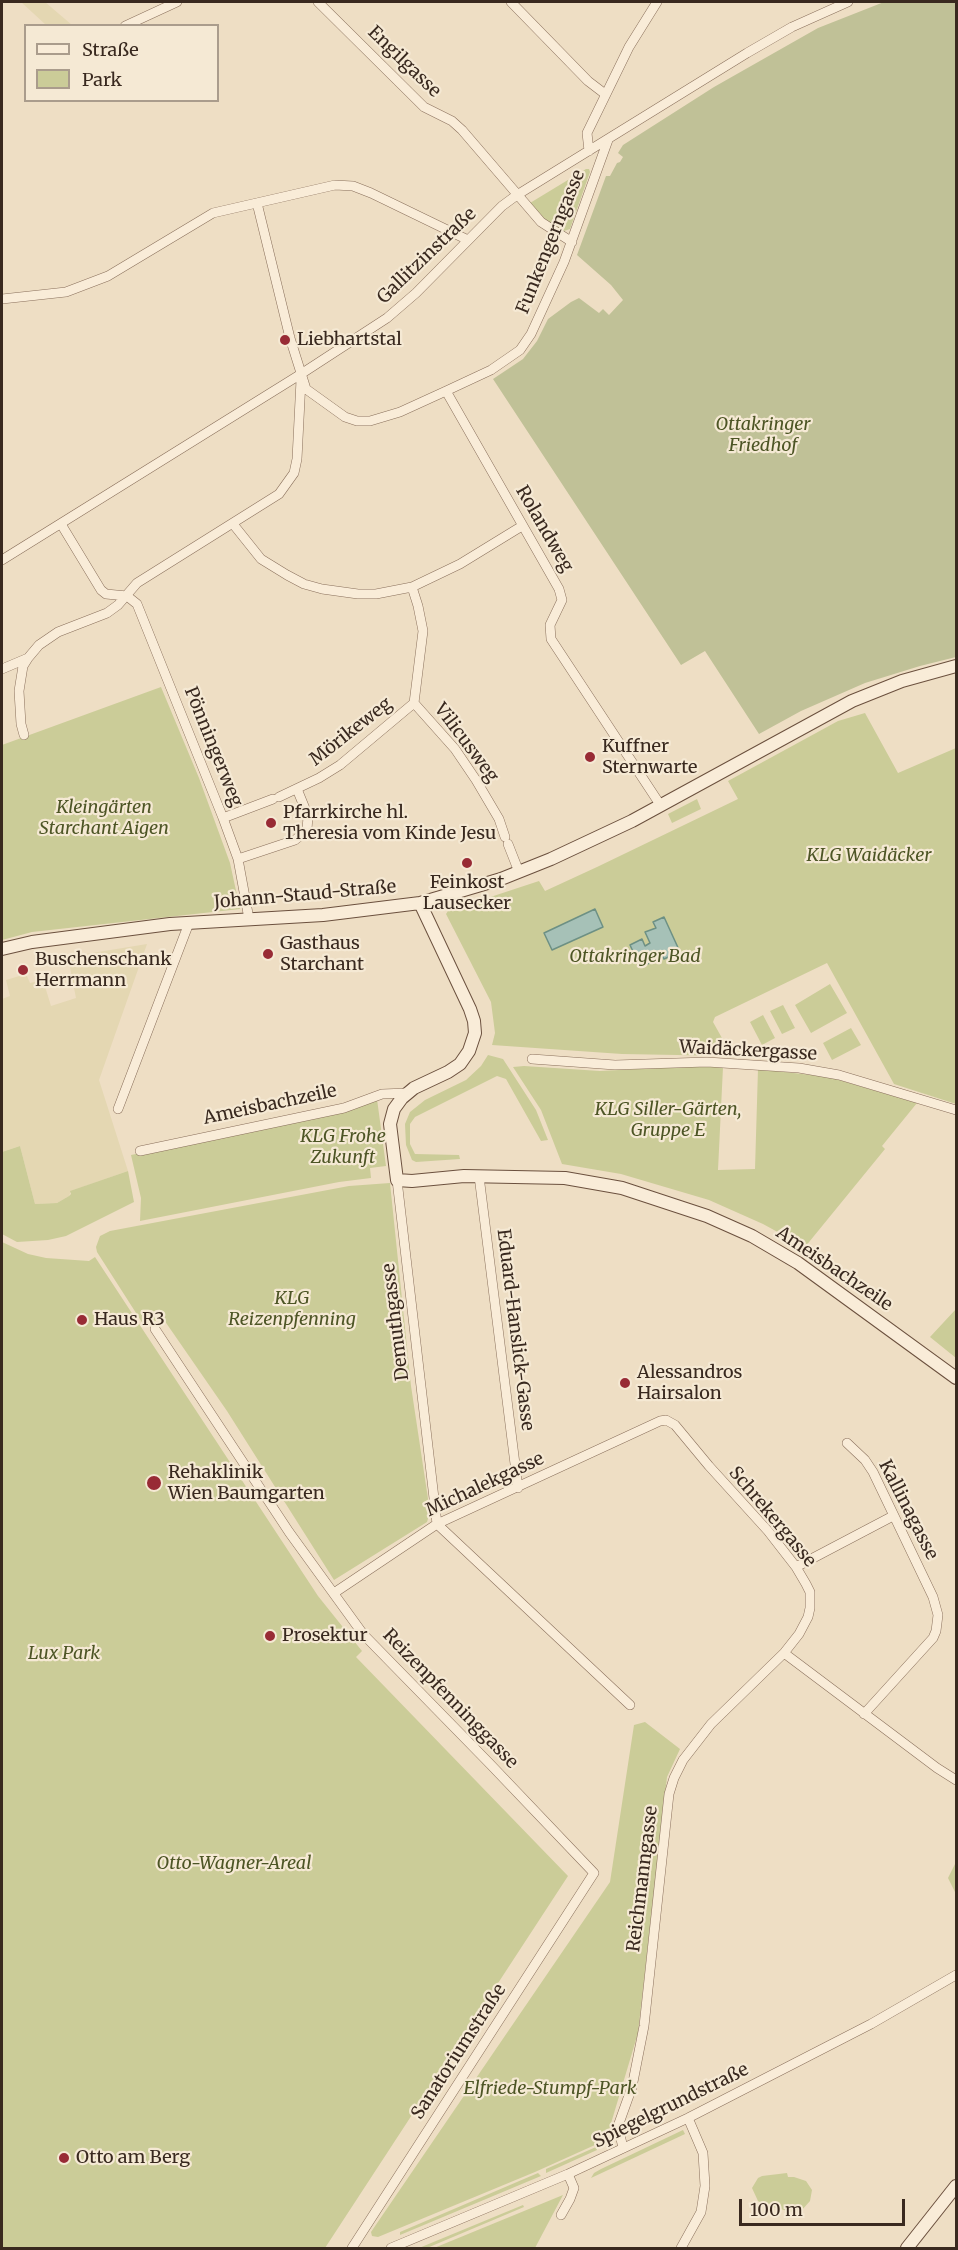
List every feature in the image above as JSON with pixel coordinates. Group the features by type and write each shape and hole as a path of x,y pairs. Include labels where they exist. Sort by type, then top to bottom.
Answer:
{"street":[{"path":"129,24 177,2"},
{"name":"Engilgasse","path":"318,2 424,106 452,121 462,130 540,222 572,242"},
{"path":"511,2 588,81 605,93"},
{"path":"589,151 587,133 605,93 629,47 657,2"},
{"name":"Gallitzinstraße","path":"2,560 387,318 416,293 502,206 517,195 792,27 848,2"},
{"name":"Funkengerngasse","path":"301,374 306,389 315,398 345,417 357,421 384,418 446,391 491,370 520,350 539,318 572,242 608,140"},
{"path":"2,299 66,292 108,276 213,213 318,187 353,186 468,240"},
{"path":"24,735 19,692 23,666 49,637 107,613 127,596 137,583 279,494 294,473 297,459 301,374 257,203"},
{"name":"Rolandweg","path":"446,391 561,593 561,605 549,629 551,639 661,806"},
{"path":"61,524 101,590 106,594 127,596"},
{"path":"233,524 261,559 304,584 358,594 376,594 412,587 460,564 522,526"},
{"name":"Mörikeweg","path":"223,818 276,798 319,778 340,765 414,703 423,631 412,587"},
{"name":"Pönningerweg","path":"127,596 137,604 223,818 238,859 249,919"},
{"path":"2,669 28,658"},
{"name":"Johann-Staud-Straße","path":"2,950 32,942 189,923 323,915 420,903 519,872 604,836 852,701 902,681 957,666"},
{"name":"Vilicusweg","path":"414,703 455,749 476,780 499,819 519,872"},
{"path":"238,859 295,840 307,830 308,816 297,789"},
{"path":"407,1093 460,1064 469,1051 475,1033 470,1009 420,903"},
{"path":"118,1109 189,923"},
{"name":"Waidäckergasse","path":"532,1059 615,1065 708,1062 799,1068 839,1075 957,1110"},
{"name":"Ameisbachzeile","path":"140,1151 344,1108 382,1094 407,1093"},
{"name":"Demuthgasse","path":"407,1093 397,1104 390,1124 437,1524"},
{"name":"Ameisbachzeile","path":"398,1180 479,1176 565,1179 622,1188 707,1216 752,1236 798,1263 957,1378"},
{"name":"Eduard-Hanslick-Gasse","path":"479,1176 518,1488"},
{"name":"Reizenpfenninggasse","path":"155,1329 289,1532 363,1634 594,1873"},
{"name":"Schrekergasse","path":"660,1421 666,1420 675,1425 768,1531 796,1567 810,1592 810,1608 804,1626 784,1653"},
{"name":"Michalekgasse","path":"334,1593 437,1524 660,1421"},
{"name":"Kallinagasse","path":"847,1443 873,1472 933,1598 938,1623 933,1638 864,1714"},
{"path":"796,1567 893,1516"},
{"path":"437,1524 630,1705"},
{"path":"784,1653 864,1714 957,1780"},
{"name":"Reichmanngasse","path":"623,2148 618,2126 632,2087 644,2026 669,1794 674,1778 683,1760 711,1724 784,1653"},
{"name":"Sanatoriumstraße","path":"352,2248 594,1873"},
{"name":"Spiegelgrundstraße","path":"391,2248 568,2174 688,2118 861,2029 957,1975"},
{"path":"681,2248 701,2212 705,2186 703,2153 688,2118"},
{"path":"561,2215 574,2188 568,2174"},
{"path":"907,2248 957,2186"}],"shaded area":[{"path":"21,2 45,2 71,24 45,24"},
{"path":"595,909 603,927 552,950 544,933"},
{"path":"664,917 680,952 664,959 661,954 650,958 652,962 640,967 630,945 642,939 645,946 650,943 645,932 656,928 653,922"},
{"path":"147,944 99,1080 128,1171 71,1191 69,1196 57,1203 35,1204 20,1146 2,1152 2,999 10,996 6,980 26,974 30,983 43,980 51,1006 76,998 68,957"}],"green space":[{"name":"Ottakringer Friedhof","path":"884,2 956,2 956,657 865,683 801,711 759,734 705,651 681,665 493,379 523,359 537,341 548,319 571,302 579,298 599,313 603,309 609,315 623,300 611,285 577,255 606,176 610,176 623,157 618,153 623,145 714,87 818,28"},
{"path":"586,169 590,172 570,229 561,232 540,216 530,203"},
{"name":"Kleingärten Starchant Aigen","path":"161,687 199,778 230,863 240,909 32,932 2,940 2,745"},
{"path":"865,713 898,773 956,748 956,1104 894,1084 827,963 715,1017 713,1022 732,1056 622,1054 492,1045 495,1033 491,1002 446,914 448,911 539,881 545,891 597,867 738,799 728,781 838,721"},
{"path":"697,799 701,809 672,823 668,814"},
{"path":"830,984 847,1013 811,1033 795,1005"},
{"path":"783,1005 795,1028 782,1034 770,1011"},
{"path":"763,1015 775,1038 762,1045 750,1022"},
{"path":"851,1028 861,1045 832,1060 823,1043"},
{"path":"488,1055 503,1059 536,1110 548,1140 541,1141 506,1079 497,1076 415,1117 410,1124 410,1144 415,1154 459,1155 460,1159 416,1162 412,1160 406,1145 405,1124 410,1112 425,1100 466,1080 481,1066"},
{"name":"KLG Siller-Gärten, Gruppe E","path":"513,1067 600,1071 723,1067 718,1170 755,1169 758,1069 829,1077 917,1103 882,1146 885,1149 805,1247 763,1224 709,1200 621,1174 562,1164 541,1110"},
{"name":"KLG Frohe Zukunft","path":"377,1099 386,1166 370,1168 371,1178 339,1182 140,1221 141,1198 131,1155 339,1113"},
{"path":"20,1146 35,1204 57,1203 69,1196 70,1191 128,1171 134,1202 66,1236 17,1242 2,1234 2,1152"},
{"name":"KLG Reizenpfenning","path":"390,1183 411,1386 430,1512 427,1522 334,1580 227,1411 162,1317 145,1327 96,1247 100,1236 110,1231 349,1186"},
{"name":"Otto-Wagner-Areal","path":"2,1242 28,1254 46,1258 89,1261 95,1257 318,1596 362,1651 356,1657 568,1876 325,2248 2,2248"},
{"path":"956,1309 956,1358 930,1337"},
{"name":"Elfriede-Stumpf-Park","path":"645,1722 680,1749 667,1777 638,2033 606,2140 378,2237 372,2236 371,2232 610,1882 634,1725"},
{"path":"956,1862 956,1894 948,1878"},
{"path":"683,2130 685,2134 591,2178 601,2169"},
{"path":"596,2147 597,2150 546,2173 546,2169"},
{"path":"538,2173 541,2176 400,2235 400,2232"},
{"path":"787,2173 788,2177 806,2181 812,2190 810,2201 801,2211 791,2212 763,2204 758,2201 752,2188 762,2176"},
{"path":"563,2195 535,2248 434,2248"},
{"path":"523,2205 524,2207 427,2248 419,2248"}],"place":[{"name":"Liebhartstal","path":"285,340"},
{"name":"Kuffner Sternwarte","path":"590,757"},
{"name":"Pfarrkirche hl. Theresia vom Kinde Jesu","path":"271,823"},
{"name":"Feinkost Lausecker","path":"467,863"},
{"name":"Gasthaus Starchant","path":"268,954"},
{"name":"Buschenschank Herrmann","path":"23,970"},
{"name":"Haus R3","path":"82,1320"},
{"name":"Alessandros Hairsalon","path":"625,1383"},
{"name":"Rehaklinik Wien Baumgarten","path":"154,1483"},
{"name":"Prosektur","path":"270,1636"},
{"name":"Otto am Berg","path":"64,2158"}],"park label":[{"name":"KLG Waidäcker","path":"869,856"},
{"name":"Ottakringer Bad","path":"635,957"},
{"name":"Lux Park","path":"64,1654"}]}
